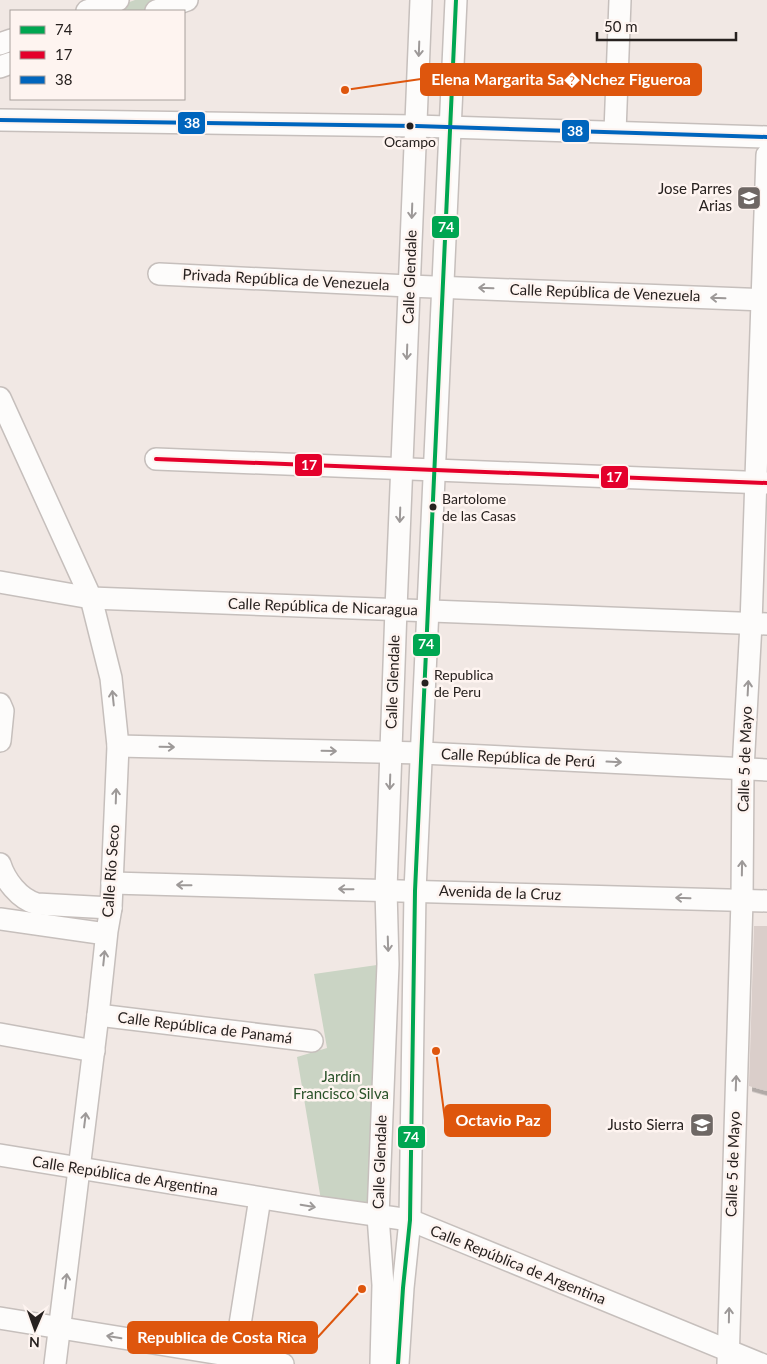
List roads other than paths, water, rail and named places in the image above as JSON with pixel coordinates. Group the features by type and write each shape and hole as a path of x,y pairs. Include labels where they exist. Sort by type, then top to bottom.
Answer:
{"street":[{"path":"90,10 118,0"},
{"path":"159,10 187,0"},
{"name":"Calle Glendale","path":"381,1364 383,1285 378,1216 388,964 386,890 421,0"},
{"name":"Calle Glendale","path":"398,1364 410,1220 416,891 456,0"},
{"path":"615,132 620,0"},
{"path":"0,120 416,126 767,137"},
{"name":"Calle 5 de Mayo","path":"728,1358 742,900 744,769 759,624 767,155"},
{"name":"Privada República de Venezuela","path":"159,274 443,287"},
{"name":"Calle República de Venezuela","path":"443,287 765,300"},
{"name":"Calle Río Seco","path":"0,398 91,598 111,678 118,746 111,908 106,934 94,1051 55,1364"},
{"path":"156,459 762,483"},
{"name":"Calle República de Nicaragua","path":"0,582 91,598 759,624"},
{"path":"0,704 3,711 0,741"},
{"name":"Calle República de Perú","path":"118,746 422,753 767,770"},
{"path":"0,864 30,912"},
{"name":"Avenida de la Cruz","path":"112,883 767,902"},
{"path":"30,912 37,904 111,908"},
{"path":"0,919 30,912 106,934"},
{"name":"Calle República de Panamá","path":"98,1014 312,1040"},
{"path":"0,1034 94,1051"},
{"name":"Calle República de Argentina","path":"0,1155 260,1198 410,1220 728,1358 761,1364"},
{"path":"235,1356 260,1198"},
{"path":"0,1318 283,1364"}],"place":[{"name":"Elena Margarita Sa�Nchez Figueroa","path":"345,90"},
{"name":"Ocampo","path":"410,126"},
{"name":"Jose Parres Arias","path":"749,198"},
{"name":"Bartolome de las Casas","path":"433,507"},
{"name":"Republica de Peru","path":"425,683"},
{"name":"Octavio Paz","path":"436,1051"},
{"name":"Justo Sierra","path":"702,1125"},
{"name":"Republica de Costa Rica","path":"362,1289"}],"park label":[{"name":"Jardín Francisco Silva","path":"341,1086"}]}
